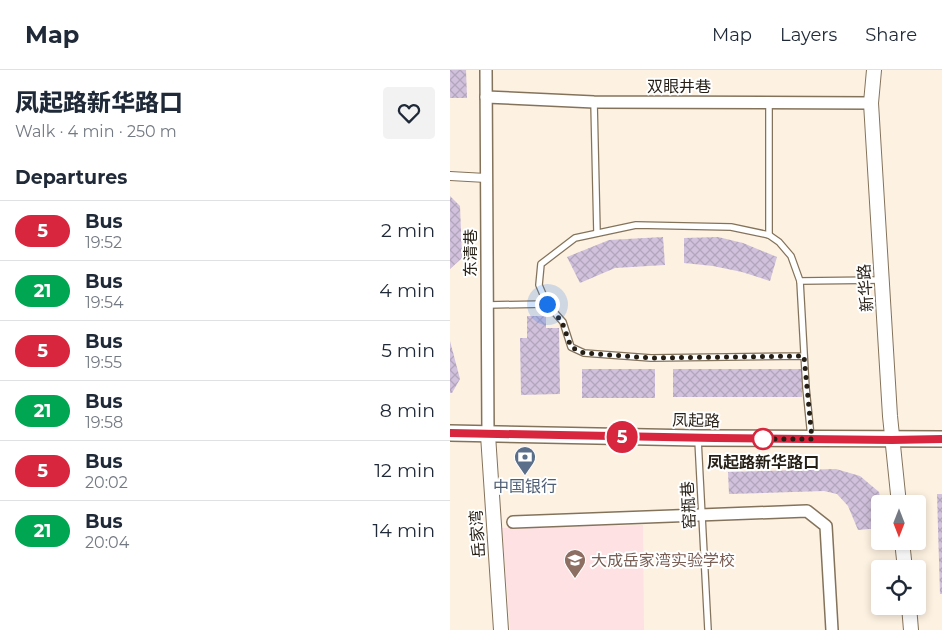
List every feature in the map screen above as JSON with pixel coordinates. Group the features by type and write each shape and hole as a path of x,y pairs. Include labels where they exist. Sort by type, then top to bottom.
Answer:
{"main road":[{"name":"凤起路","path":"450,433 698,438 942,439"}],"street":[{"name":"东清巷","path":"486,70 488,435"},
{"name":"新华路","path":"874,70 871,103 892,440 898,495"},
{"name":"双眼井巷","path":"486,97 594,102 871,103"},
{"path":"450,176 486,178"},
{"name":"岳家湾","path":"488,435 501,630"},
{"path":"512,522 807,511 826,526 832,630"},
{"path":"910,615 911,630"}],"lane":[{"path":"594,102 597,233"},
{"path":"768,103 769,234"},
{"path":"804,356 651,358 584,353 571,347 562,322 547,304 539,285 541,264 575,238 636,225 731,227 769,234 791,256 800,281 804,356 812,439"},
{"path":"800,281 882,280"},
{"path":"487,305 547,304"},
{"name":"窑瓶巷","path":"698,438 708,630"}],"shaded area":[{"name":"大成岳家湾实验学校","path":"643,525 644,630 510,630 502,528"}],"building":[{"path":"450,70 466,70 467,98 450,98"},
{"path":"450,196 460,206 462,258 450,269"},
{"path":"663,237 665,265 615,268 580,283 567,257 609,240"},
{"path":"718,237 743,243 777,257 770,281 742,272 684,263 684,238"},
{"path":"527,316 546,316 546,328 559,328 560,394 521,395 520,338 527,338"},
{"path":"450,341 460,379 452,393 450,393"},
{"path":"582,369 655,369 655,398 582,398"},
{"path":"673,369 802,369 802,397 673,397"},
{"path":"836,469 860,476 879,492 880,495 871,495 871,529 858,530 848,506 837,494 824,491 729,494 728,472"},
{"path":"937,494 942,494 942,594 940,594"}],"bus line":[{"name":"5","path":"450,433 715,438 942,439"}],"place":[{"name":"凤起路新华路口","path":"763,439"},
{"name":"中国银行","path":"525,476"},
{"name":"大成岳家湾实验学校","path":"575,579"}],"route":[{"path":"547,304 562,322 571,347 584,353 651,358 804,356 812,439 763,439"}]}
